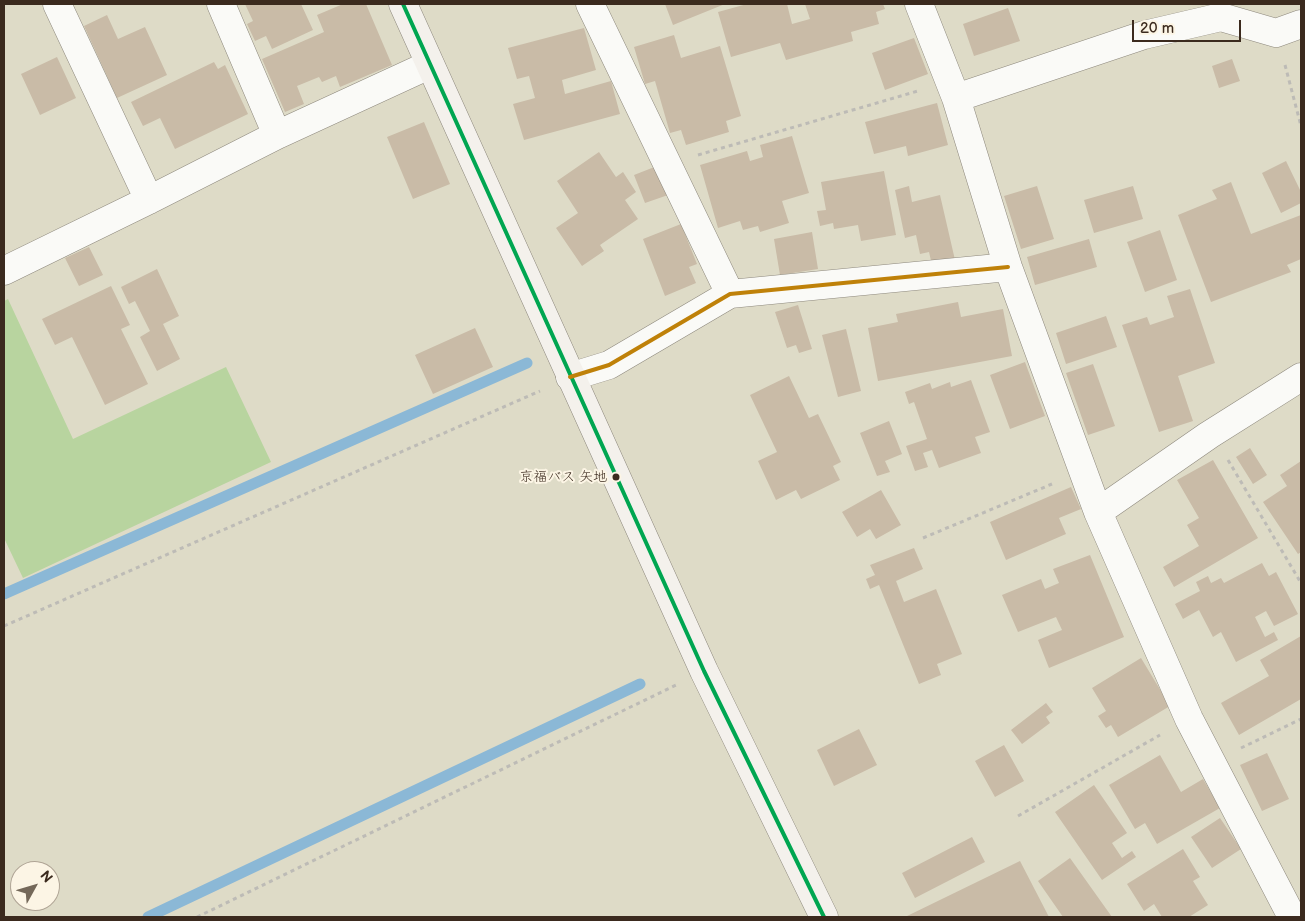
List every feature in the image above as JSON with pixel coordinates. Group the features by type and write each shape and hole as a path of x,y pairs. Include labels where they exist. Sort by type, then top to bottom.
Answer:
{"main road":[{"path":"403,4 570,378 704,671 824,917"}],"street":[{"path":"57,4 149,200"},
{"path":"221,4 277,135"},
{"path":"590,4 730,294"},
{"path":"919,4 953,90 1008,267 1098,512 1189,719 1292,917"},
{"path":"953,90 1144,35 1221,17 1289,28"},
{"path":"4,271 277,135 429,65"},
{"path":"570,378 609,365 730,294 1008,267"},
{"path":"1098,512 1209,435 1301,377"}],"path":[{"path":"1289,28 1301,126"},
{"path":"667,164 953,90"},
{"path":"4,626 570,378"},
{"path":"1228,459 1301,583"},
{"path":"923,538 1083,471"},
{"path":"196,917 704,671"},
{"path":"1018,816 1189,719"},
{"path":"1211,762 1301,719"}],"green space":[{"path":"8,299 73,439 226,367 271,462 23,578 4,538 4,301"}],"building":[{"path":"245,4 301,4 313,30 272,49 266,36 255,41 247,24 253,21"},
{"path":"343,4 366,4 392,65 340,87 336,76 322,82 319,77 297,86 304,104 285,112 262,59 324,32 317,15"},
{"path":"665,4 725,4 673,25"},
{"path":"747,4 787,4 792,24 810,19 805,4 883,4 885,9 876,12 879,24 851,32 853,41 786,60 780,43 731,57 718,12"},
{"path":"1008,8 1020,41 974,56 963,24"},
{"path":"107,15 118,39 145,27 167,75 117,98 84,26"},
{"path":"584,28 596,70 562,80 565,94 611,81 620,114 524,140 513,104 535,98 529,76 517,79 508,48"},
{"path":"674,35 681,58 720,46 741,116 726,121 729,132 686,145 681,130 670,133 655,81 645,84 634,47"},
{"path":"914,38 928,74 885,90 872,53"},
{"path":"57,57 76,98 40,115 21,74"},
{"path":"1232,59 1240,81 1219,88 1212,66"},
{"path":"214,62 218,69 225,65 248,114 175,149 160,118 143,126 131,102"},
{"path":"937,103 948,145 908,156 906,146 874,154 865,122"},
{"path":"424,122 450,184 413,199 387,137"},
{"path":"792,136 809,193 782,201 789,223 760,232 758,226 743,230 740,221 718,228 700,165 747,151 750,161 763,157 760,145"},
{"path":"599,152 616,177 623,172 636,192 625,200 638,219 600,245 604,251 582,266 556,228 578,213 557,181"},
{"path":"1286,161 1301,192 1301,203 1281,213 1262,173"},
{"path":"657,166 668,195 645,203 634,175"},
{"path":"884,171 896,235 861,241 858,225 834,229 833,223 820,226 817,211 826,210 821,182"},
{"path":"1231,182 1251,234 1301,215 1301,259 1287,265 1291,272 1211,302 1178,215 1217,199 1212,190"},
{"path":"909,186 912,202 940,195 955,260 932,265 929,252 920,254 916,235 905,238 895,190"},
{"path":"1037,186 1054,239 1021,249 1004,196"},
{"path":"1133,186 1143,219 1094,233 1084,200"},
{"path":"681,224 697,264 689,267 696,283 665,296 643,239"},
{"path":"1160,230 1177,280 1145,292 1127,242"},
{"path":"812,232 818,269 780,275 774,239"},
{"path":"1089,239 1097,267 1035,285 1027,257"},
{"path":"89,247 103,275 79,286 65,258"},
{"path":"157,269 179,316 163,324 180,359 157,371 140,337 150,331 135,301 129,304 121,287"},
{"path":"111,286 130,325 121,329 148,384 105,405 72,337 55,345 42,319"},
{"path":"1190,289 1215,363 1178,376 1193,421 1159,432 1122,325 1147,317 1150,325 1174,317 1167,296"},
{"path":"958,302 961,317 1003,309 1012,356 878,381 868,328 898,322 896,314"},
{"path":"798,305 812,349 799,353 796,345 787,348 775,312"},
{"path":"1106,316 1117,347 1066,364 1056,333"},
{"path":"475,328 493,367 433,394 415,355"},
{"path":"846,329 861,391 838,397 822,335"},
{"path":"1025,362 1045,416 1010,429 990,375"},
{"path":"1093,364 1115,426 1088,435 1066,373"},
{"path":"789,376 809,418 818,414 841,462 833,466 840,480 801,499 796,490 776,500 758,461 777,452 750,395"},
{"path":"971,380 990,432 975,437 981,453 939,468 932,450 923,453 928,467 915,471 906,446 927,439 914,402 909,404 905,392 930,383 932,389 950,382 951,387"},
{"path":"889,421 902,454 885,461 890,472 877,476 860,433"},
{"path":"1250,448 1267,475 1253,484 1236,457"},
{"path":"1213,460 1258,538 1174,587 1163,567 1199,546 1187,525 1199,518 1177,480"},
{"path":"1301,461 1301,552 1298,554 1263,502 1287,486 1280,475"},
{"path":"1071,487 1081,509 1059,518 1066,534 1006,560 990,522"},
{"path":"881,490 901,525 876,539 870,529 857,537 842,512"},
{"path":"914,548 923,569 896,581 904,602 936,589 962,654 937,664 941,675 919,684 879,585 870,589 866,579 875,575 870,565"},
{"path":"1090,555 1124,637 1049,668 1038,640 1062,630 1056,617 1018,632 1002,595 1041,579 1045,589 1059,583 1053,569"},
{"path":"1262,563 1269,576 1276,572 1298,614 1274,626 1266,611 1255,617 1265,637 1274,632 1278,640 1236,662 1221,632 1213,637 1199,610 1183,619 1175,604 1200,591 1196,582 1208,576 1211,583 1221,578 1224,583"},
{"path":"1301,636 1301,699 1239,735 1221,703 1269,676 1260,660"},
{"path":"1141,658 1170,706 1118,737 1111,725 1106,728 1098,716 1106,711 1092,688"},
{"path":"1046,703 1053,712 1046,717 1050,723 1022,744 1011,730"},
{"path":"859,729 877,765 834,786 817,750"},
{"path":"1004,745 1024,781 995,797 975,761"},
{"path":"1267,753 1289,799 1262,811 1240,765"},
{"path":"1160,755 1181,792 1203,779 1220,808 1157,844 1145,823 1135,829 1109,785"},
{"path":"1094,785 1127,833 1112,843 1122,858 1132,851 1136,857 1102,880 1055,812"},
{"path":"1220,818 1241,849 1212,868 1191,837"},
{"path":"972,837 985,862 915,898 902,873"},
{"path":"1183,849 1200,877 1193,881 1208,905 1189,917 1162,917 1154,904 1144,911 1127,884"},
{"path":"1070,858 1112,917 1063,917 1038,881"},
{"path":"1020,861 1049,917 905,917"}],"waterway":[{"path":"4,594 527,363"},
{"path":"148,917 640,684"}],"transit line":[{"path":"403,4 704,671 824,917"},
{"path":"570,377 609,365 730,294 1008,267"}],"place":[{"name":"京福バス 矢地","path":"616,477"}]}
